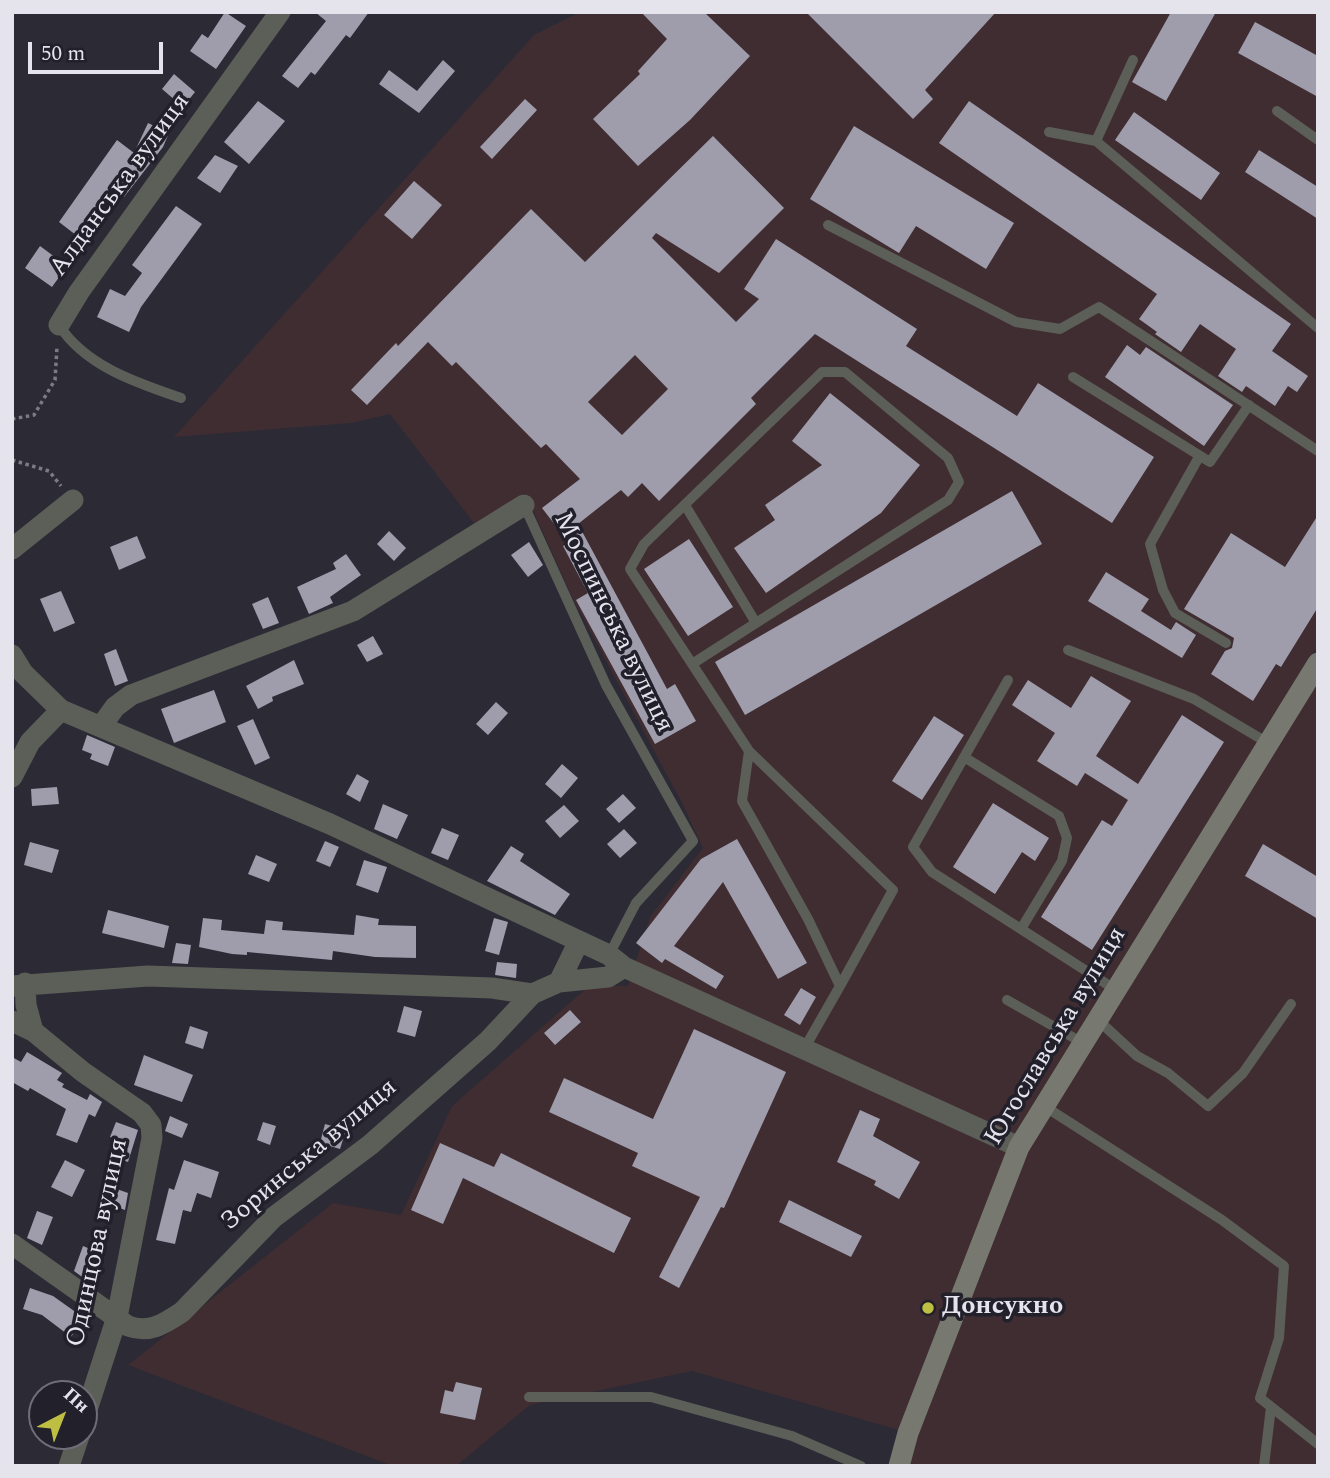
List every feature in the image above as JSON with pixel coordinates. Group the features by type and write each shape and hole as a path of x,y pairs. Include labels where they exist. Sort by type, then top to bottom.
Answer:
{"main road":[{"name":"Югославська вулиця","path":"900,1466 908,1433 1019,1147 1318,663"}],"street":[{"name":"Алданська вулиця","path":"59,325 79,292 280,12"},
{"path":"12,549 73,500"},
{"name":"Моспинська вулиця","path":"103,725 115,707 131,695 353,611 524,505"},
{"path":"16,669 61,710 103,725 330,824 804,1049 1019,1147"},
{"path":"12,777 30,742 61,710"},
{"path":"559,982 579,941"},
{"name":"Зоринська вулиця","path":"12,1244 139,1330 159,1326 182,1312 274,1217 370,1146 488,1041 532,994 559,982 608,977 617,961"},
{"path":"33,1031 18,985 148,976 492,988 532,994"},
{"name":"Одинцова вулиця","path":"12,1020 33,1031 82,1072 142,1113 151,1125 152,1138 117,1317 97,1380"}],"lane":[{"path":"1096,141 1133,60"},
{"path":"1277,111 1318,140"},
{"path":"1049,132 1096,141 1317,323"},
{"path":"828,225 1016,322 1060,328 1099,307 1318,450"},
{"path":"59,325 71,344 90,358 136,383 181,398"},
{"path":"692,664 948,500 959,482 948,457 845,372 822,372 644,544 631,569 692,664 749,751 893,890 804,1049"},
{"path":"1073,377 1210,462 1249,405"},
{"path":"1199,457 1150,544 1163,590 1175,613 1226,643"},
{"name":"Моспинська вулиця","path":"524,505 606,685 693,841 636,903 617,961"},
{"path":"685,505 756,623"},
{"path":"1068,650 1194,699 1268,743"},
{"path":"1008,680 913,847 932,872 1116,990"},
{"path":"749,751 742,802 808,919 840,986"},
{"path":"964,758 1059,816 1067,838 1062,861 1021,929"},
{"path":"1007,1000 1083,1043"},
{"path":"1098,1020 1137,1056 1168,1073 1208,1106 1243,1073 1291,1004"},
{"path":"1044,1106 1222,1220 1284,1266 1279,1338 1260,1398 1318,1444"},
{"path":"529,1397 651,1397 792,1436 861,1466"},
{"path":"1264,1466 1271,1407"}],"path":[{"path":"12,419 34,415 55,380 59,325"},
{"path":"12,460 49,471 73,500"}],"shaded area":[{"path":"580,12 1318,12 1318,645 1011,1142 899,1430 692,1371 530,1405 456,1466 393,1466 128,1365 333,1203 401,1215 452,1106 589,986 628,986 650,917 703,848 683,805 574,601 525,493 474,523 390,414 351,423 174,437 534,35"},
{"path":"1318,681 1318,1466 909,1466 917,1436 1027,1151"}],"building":[{"path":"225,12 246,26 216,69 190,51 202,34 208,38"},
{"path":"315,12 369,12 350,38 346,35 315,75 311,72 298,88 282,76 326,21"},
{"path":"641,12 704,12 750,56 690,120 638,166 593,119 640,74 638,71 667,39"},
{"path":"806,12 996,12 925,90 933,99 913,119"},
{"path":"1171,12 1216,12 1166,101 1132,82"},
{"path":"1255,22 1318,56 1318,97 1238,53"},
{"path":"443,60 455,71 419,113 379,84 389,70 417,91"},
{"path":"174,74 195,92 183,107 162,89"},
{"path":"525,99 537,110 492,159 480,147"},
{"path":"258,101 285,121 249,164 224,142"},
{"path":"969,101 1291,324 1272,351 1308,376 1297,392 1288,386 1275,406 1246,386 1242,392 1218,376 1236,349 1200,324 1181,352 1155,334 1157,332 1139,319 1157,294 939,143"},
{"path":"1134,112 1220,173 1201,200 1115,140"},
{"path":"148,123 169,133 163,147 124,197 110,187 93,219 99,224 85,242 59,222 117,140 134,153"},
{"path":"854,126 1014,223 986,269 916,226 899,253 810,199"},
{"path":"713,136 784,208 719,273 656,233 652,238 736,322 759,299 744,289 776,239 917,329 906,346 1017,416 1038,383 1154,457 1112,523 815,334 751,398 756,404 659,501 642,483 628,497 621,490 578,524 667,689 675,684 696,721 655,744 576,600 588,593 563,546 569,543 542,508 580,479 546,444 541,448 456,362 452,366 428,342 367,405 351,390 396,343 398,346 531,209 585,262","holes":["635,355 668,389 622,435 588,402"]},
{"path":"1259,150 1318,187 1318,219 1245,172"},
{"path":"215,155 238,166 220,193 197,178"},
{"path":"414,181 442,205 412,239 384,215"},
{"path":"176,206 202,224 141,307 129,332 97,317 110,289 125,296 142,273 132,265"},
{"path":"40,246 67,266 52,287 25,268"},
{"path":"1127,345 1140,355 1146,347 1233,405 1204,446 1105,377"},
{"path":"830,393 920,465 881,513 766,593 734,548 775,520 765,505 822,465 792,441"},
{"path":"1012,491 1042,544 745,715 715,662"},
{"path":"1318,515 1318,607 1281,667 1276,664 1253,701 1211,674 1225,651 1232,648 1234,638 1184,609 1231,533 1285,567"},
{"path":"389,531 406,548 394,561 377,544"},
{"path":"137,536 146,558 119,570 110,547"},
{"path":"689,539 733,607 688,636 644,569"},
{"path":"529,542 543,565 528,577 511,555"},
{"path":"346,554 361,575 330,597 333,603 309,614 297,587 336,569 333,563"},
{"path":"1106,572 1149,599 1141,611 1171,630 1176,622 1196,635 1182,658 1088,601"},
{"path":"61,591 75,623 54,632 40,599"},
{"path":"268,597 279,623 263,629 252,604"},
{"path":"373,636 383,654 367,662 357,645"},
{"path":"116,649 128,681 115,686 104,654"},
{"path":"294,660 304,684 272,697 273,701 258,709 246,686"},
{"path":"1091,676 1131,701 1096,756 1138,784 1182,715 1224,742 1092,950 1041,917 1102,820 1112,826 1128,800 1085,773 1077,786 1037,761 1055,733 1012,705 1028,680 1071,708"},
{"path":"214,690 226,722 174,743 161,709"},
{"path":"496,702 508,713 488,735 476,724"},
{"path":"934,716 964,735 922,800 892,781"},
{"path":"253,719 270,758 255,765 237,726"},
{"path":"87,735 115,747 108,766 90,759 92,754 82,750"},
{"path":"562,764 578,778 561,798 545,784"},
{"path":"357,774 369,781 360,802 346,794"},
{"path":"57,787 59,804 32,806 31,789"},
{"path":"623,794 636,808 619,823 606,809"},
{"path":"993,803 1049,838 1035,861 1022,852 995,894 953,867"},
{"path":"383,804 408,815 397,839 374,829"},
{"path":"564,805 579,821 560,838 545,821"},
{"path":"442,828 459,835 448,860 431,853"},
{"path":"624,829 637,843 620,858 607,844"},
{"path":"737,839 807,963 778,979 723,882 674,946 724,976 716,989 665,959 662,963 636,943 701,859"},
{"path":"325,841 339,847 330,867 316,861"},
{"path":"30,842 59,850 52,873 24,865"},
{"path":"1263,844 1318,877 1318,919 1245,876"},
{"path":"511,846 524,854 520,861 570,894 555,915 487,881"},
{"path":"256,855 277,864 269,882 248,874"},
{"path":"364,860 387,867 378,893 356,885"},
{"path":"108,910 169,926 164,948 102,933"},
{"path":"356,915 379,919 378,925 416,926 416,958 375,957 333,951 332,960 247,952 247,955 232,954 199,947 203,918 222,920 221,930 264,934 266,920 283,922 282,930 354,935"},
{"path":"494,918 508,922 499,955 485,951"},
{"path":"176,943 191,945 188,964 172,963"},
{"path":"497,962 517,964 516,978 495,975"},
{"path":"801,988 816,997 800,1025 784,1015"},
{"path":"404,1006 422,1011 415,1037 397,1032"},
{"path":"570,1010 581,1022 555,1045 544,1033"},
{"path":"190,1026 208,1032 203,1049 185,1043"},
{"path":"694,1029 786,1072 724,1208 721,1207 679,1288 659,1277 700,1197 632,1166 638,1153 549,1112 564,1078 653,1119"},
{"path":"27,1052 62,1073 57,1080 64,1084 62,1087 87,1100 90,1094 102,1102 95,1117 89,1114 77,1143 56,1135 66,1109 30,1088 28,1091 12,1082 12,1057 21,1062"},
{"path":"144,1055 193,1075 182,1102 134,1085"},
{"path":"860,1110 880,1119 873,1136 920,1162 899,1199 874,1185 876,1181 837,1162"},
{"path":"170,1116 188,1124 182,1138 165,1131"},
{"path":"116,1122 138,1130 128,1162 109,1155 116,1139 110,1137"},
{"path":"263,1122 276,1126 270,1145 257,1140"},
{"path":"325,1124 346,1130 340,1149 320,1143"},
{"path":"440,1143 494,1167 501,1153 631,1218 614,1253 463,1178 443,1224 411,1210"},
{"path":"65,1160 85,1170 72,1197 51,1187"},
{"path":"184,1160 219,1172 211,1198 197,1193 191,1212 183,1210 175,1244 156,1240 169,1188 174,1190"},
{"path":"114,1188 128,1193 125,1210 109,1204"},
{"path":"789,1200 862,1236 851,1257 779,1222"},
{"path":"37,1211 53,1217 42,1245 27,1238"},
{"path":"83,1246 100,1253 89,1282 74,1271"},
{"path":"30,1288 53,1296 84,1318 71,1337 42,1315 23,1309"},
{"path":"456,1382 482,1388 475,1420 440,1413 445,1390 453,1392"}],"place":[{"name":"Донсукно","path":"928,1308"}]}
